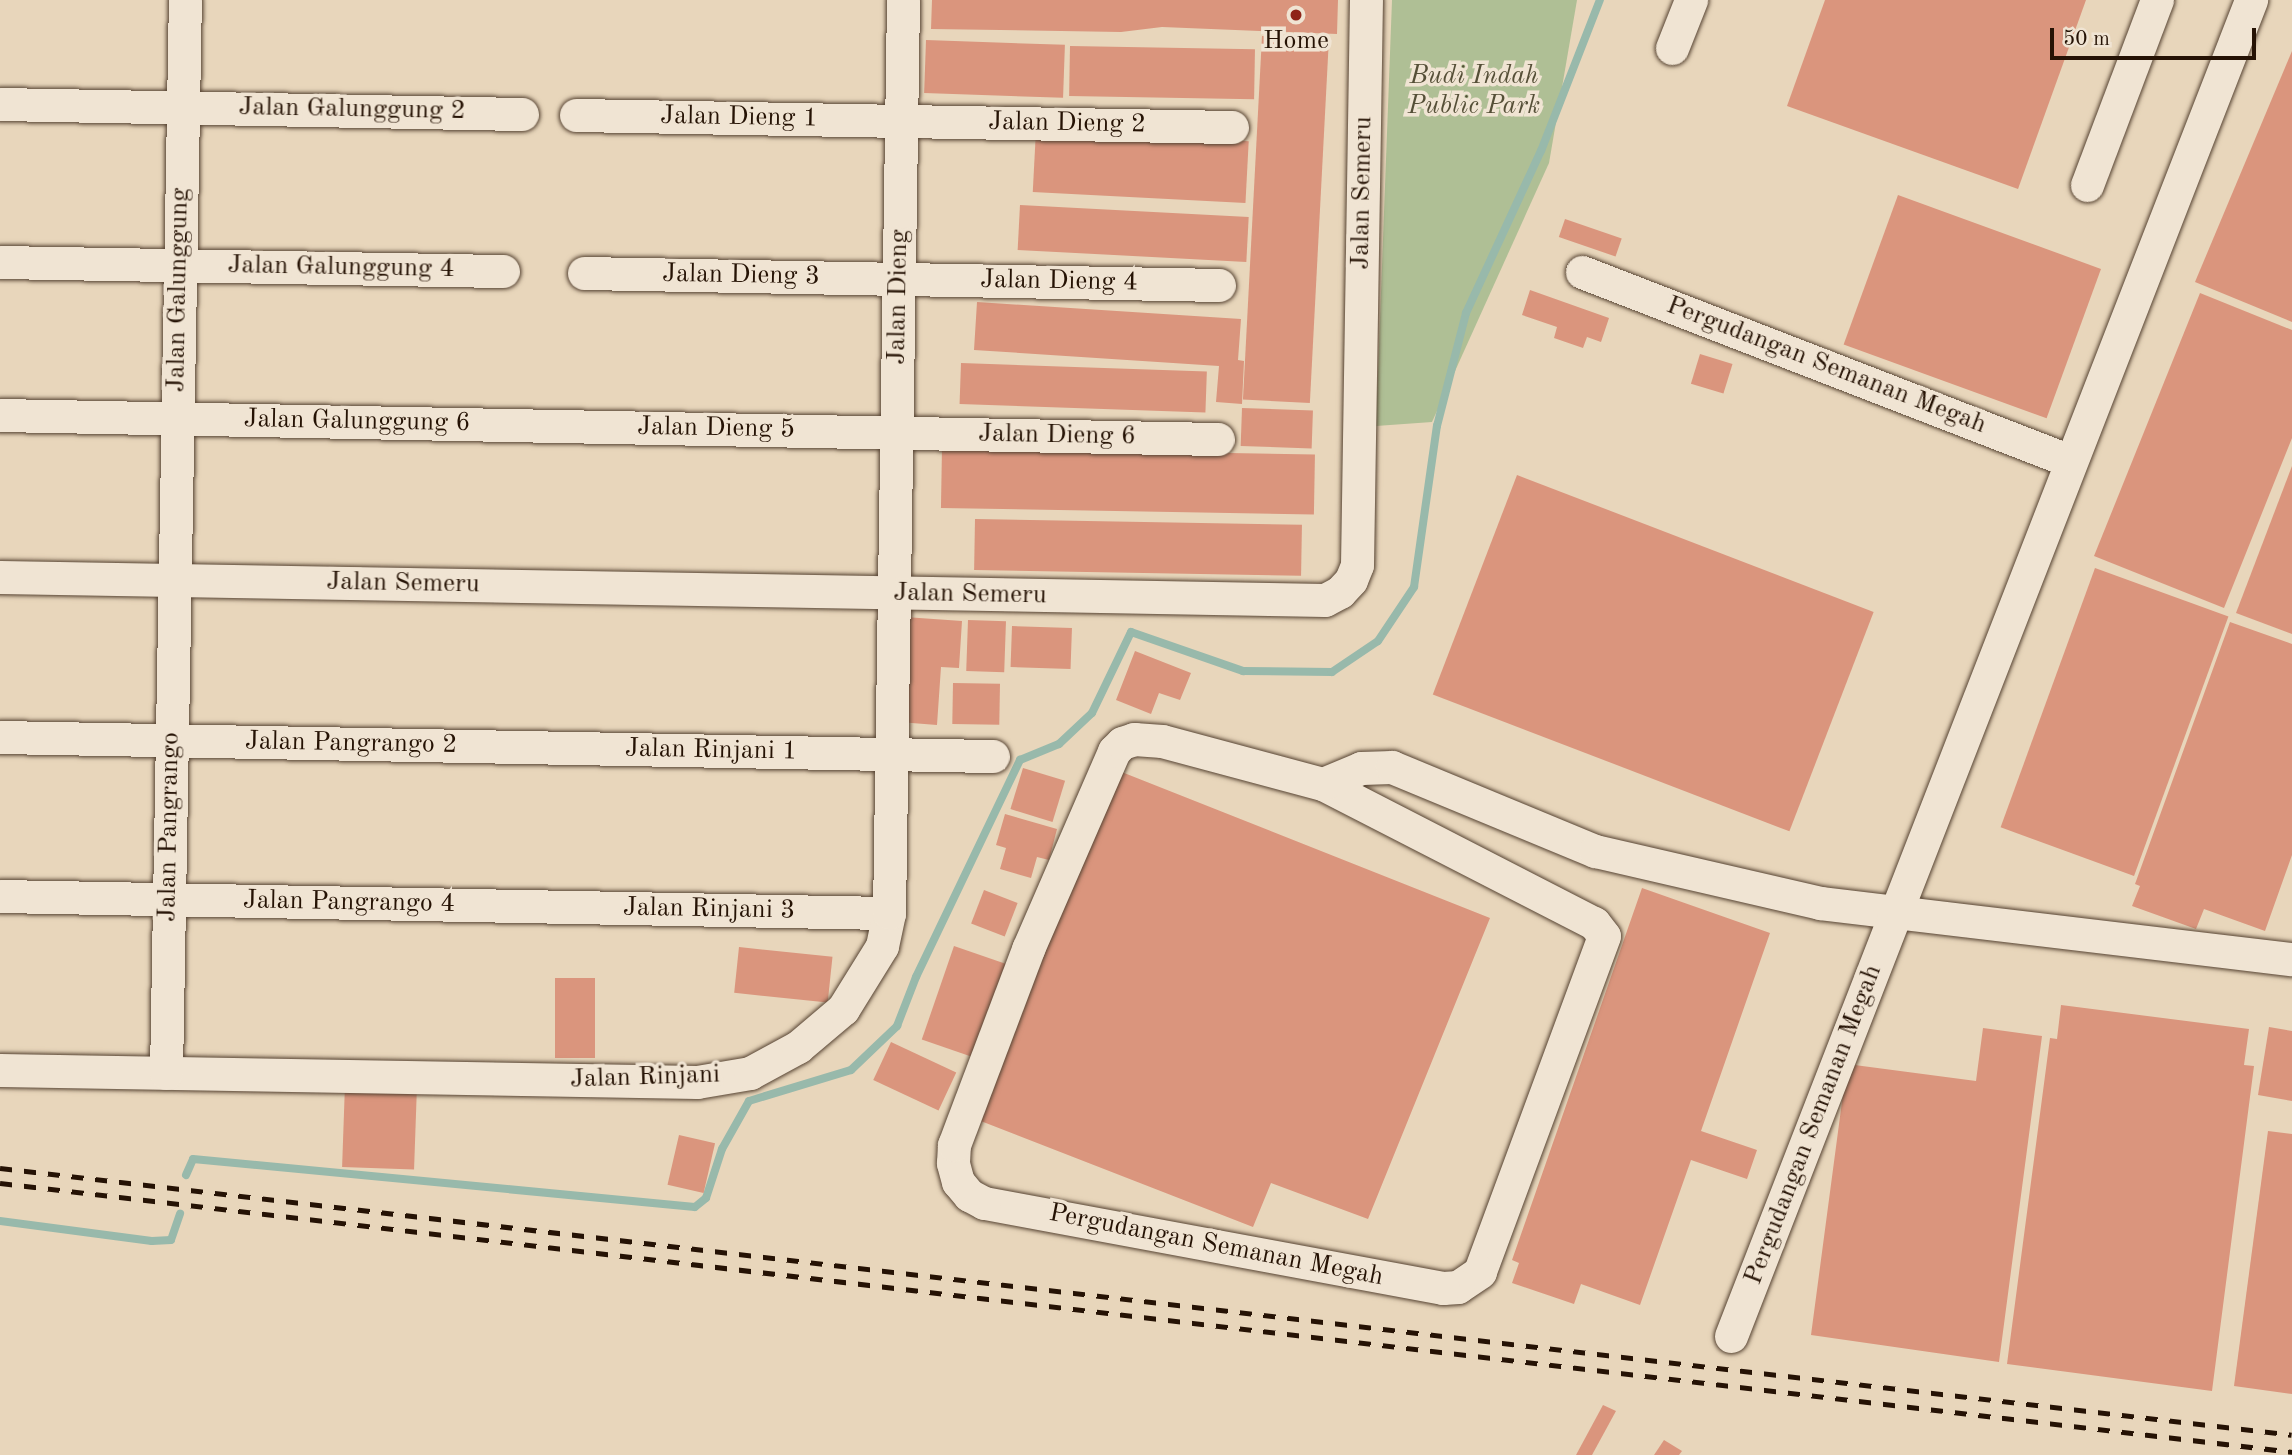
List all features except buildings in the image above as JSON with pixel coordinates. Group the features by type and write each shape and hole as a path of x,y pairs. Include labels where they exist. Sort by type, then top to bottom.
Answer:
{"street":[{"name":"Jalan Galunggung","path":"174,580 185,0"},
{"name":"Jalan Dieng","path":"894,593 903,0"},
{"name":"Jalan Semeru","path":"0,577 1325,600 1340,592 1351,580 1357,565 1366,0"},
{"path":"1672,48 1691,0"},
{"path":"2087,185 2157,0"},
{"name":"Pergudangan Semanan Megah","path":"1731,1336 2251,0"},
{"name":"Jalan Galunggung 2","path":"0,104 522,114"},
{"name":"Jalan Dieng 1","path":"576,115 902,121"},
{"name":"Jalan Dieng 2","path":"902,121 1232,127"},
{"name":"Jalan Galunggung 4","path":"0,262 503,271"},
{"name":"Pergudangan Semanan Megah","path":"1582,272 2070,461"},
{"name":"Jalan Dieng 3","path":"584,273 899,279"},
{"name":"Jalan Dieng 4","path":"899,279 1219,285"},
{"name":"Jalan Galunggung 6","path":"0,415 536,426"},
{"name":"Jalan Dieng 5","path":"536,426 897,433"},
{"name":"Jalan Dieng 6","path":"897,433 1218,439"},
{"name":"Jalan Pangrango","path":"166,1073 174,580"},
{"name":"Jalan Rinjani","path":"0,1070 662,1082 697,1082 750,1073 798,1047 843,1009 882,946 889,913 894,593"},
{"name":"Jalan Pangrango 2","path":"0,737 531,747"},
{"name":"Pergudangan Semanan Megah","path":"1147,738 1323,784 1594,923 1604,936 1480,1272 1458,1287 1443,1289 984,1203 969,1195 958,1182 953,1163 954,1145 1028,949 1114,751 1122,743 1147,738"},
{"name":"Jalan Rinjani 1","path":"531,747 993,756"},
{"path":"1323,784 1361,768 1392,767 1595,850 1820,903 2292,959"},
{"name":"Jalan Pangrango 4","path":"0,896 529,906"},
{"name":"Jalan Rinjani 3","path":"529,906 889,913"}],"green space":[{"name":"Budi Indah Public Park","path":"1392,0 1577,0 1549,163 1432,422 1376,426"}],"waterway":[{"path":"186,1175 193,1159 695,1207 706,1198 722,1149 749,1101 851,1070 897,1026 916,977 1020,760 1059,744 1092,713 1131,632 1243,671 1332,672 1378,641 1414,587 1437,426 1466,313 1541,151 1600,0"},
{"path":"0,1221 152,1241 171,1240 180,1214"}],"railway":[{"path":"0,1168 2292,1435"},
{"path":"0,1183 2292,1452"}],"place":[{"name":"Home","path":"1296,15"}]}
